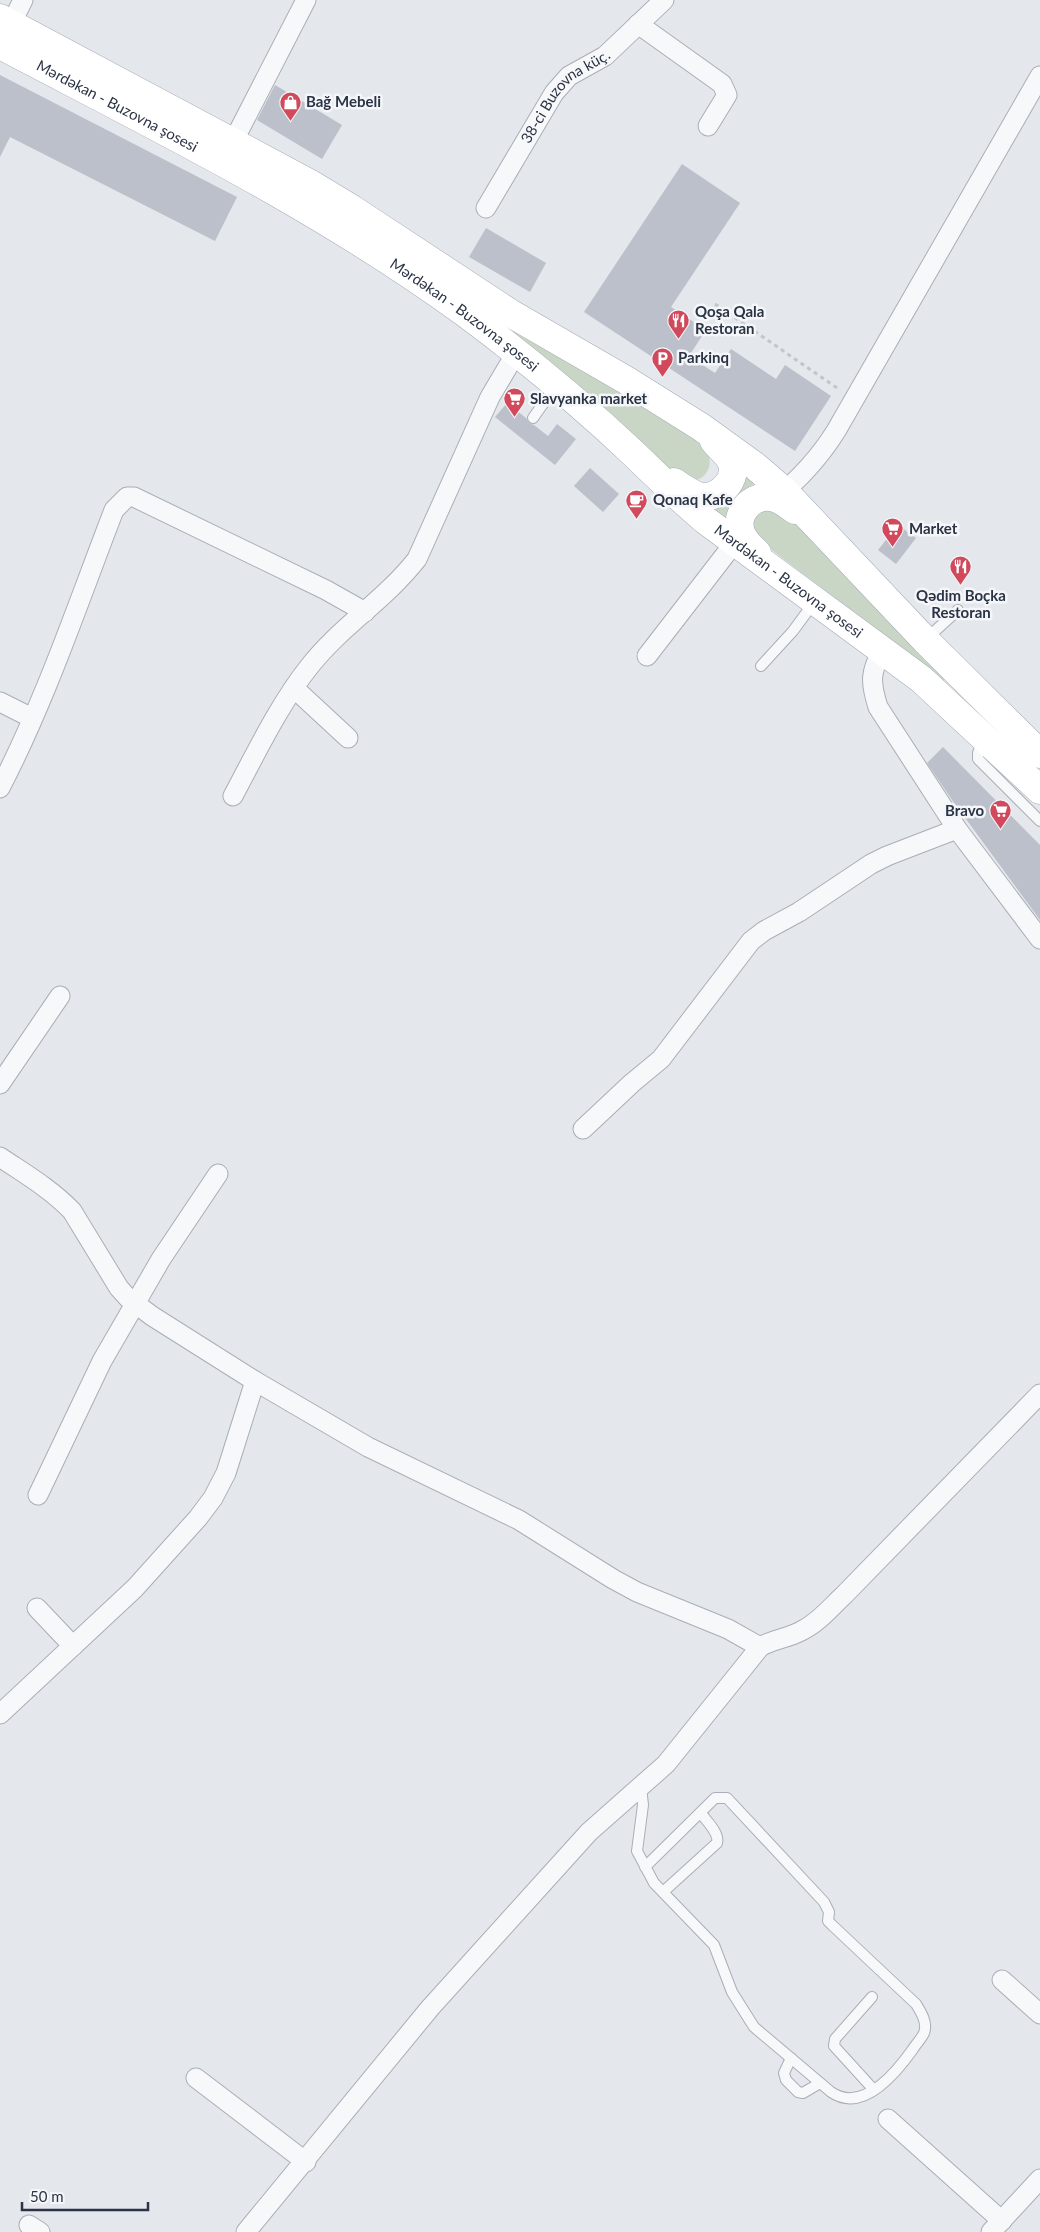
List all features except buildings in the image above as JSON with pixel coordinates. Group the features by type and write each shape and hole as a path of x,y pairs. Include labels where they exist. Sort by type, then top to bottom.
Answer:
{"main road":[{"name":"Mərdəkan - Buzovna şosesi","path":"4,29 233,142 352,209 510,313 626,380 701,427 755,466 794,510 838,547 925,640"},
{"name":"Mərdəkan - Buzovna şosesi","path":"4,29 217,158 339,228 465,314 516,352 556,386 632,452 680,500 922,679 1040,790"},
{"path":"632,452 683,488 698,496 708,497 718,494 725,489 730,480 730,459 701,427"},
{"path":"780,495 763,496 753,499 746,507 741,517 740,525 742,534 748,544 780,575"},
{"path":"925,640 1040,754"}],"street":[{"path":"4,29 23,0"},
{"path":"233,142 306,0"},
{"name":"38-ci Buzovna küç.","path":"486,208 554,93 570,76 605,56 664,0"},
{"path":"638,24 722,84 727,95 708,126"},
{"path":"780,495 799,479 821,455 855,400 1040,76"},
{"path":"233,796 294,688 308,668 324,650 404,576 417,560 490,397 516,352"},
{"path":"0,788 19,752 114,510 127,497 134,497 143,501 326,590 365,612"},
{"path":"647,656 735,542"},
{"path":"883,649 875,664 872,677 873,690 878,707 957,829 1040,939"},
{"path":"294,688 348,738"},
{"path":"0,702 32,718"},
{"path":"583,1129 632,1083 661,1059 751,941 764,931 800,912 871,864 957,829"},
{"path":"0,1084 60,996"},
{"path":"0,1157 49,1190 72,1211 119,1288 135,1304 255,1381 368,1447 519,1520 613,1580 637,1592 728,1629 760,1647"},
{"path":"38,1495 84,1394 161,1259 218,1174"},
{"path":"0,1714 135,1588 198,1518 213,1498 226,1473 255,1381"},
{"path":"246,2232 306,2162 430,2008 604,1817 641,1787 679,1749 760,1647 772,1640 803,1631 826,1611 1040,1394"},
{"path":"37,1608 73,1646"},
{"path":"1002,1980 1040,2014"},
{"path":"196,2078 306,2162"},
{"path":"888,2119 997,2226 1040,2180"}],"lane":[{"path":"533,418 556,386"},
{"path":"761,666 793,631 815,600"},
{"path":"925,640 958,610"},
{"path":"984,737 978,753 978,759 1040,821"},
{"path":"641,1787 643,1805 637,1850 645,1867 654,1884 714,1945 732,1992 754,2027 840,2098 860,2098 879,2088 907,2058 924,2032 924,2015 916,2004 832,1925 828,1920 829,1912 824,1902 727,1798 715,1798 645,1867"},
{"path":"663,1892 717,1843 716,1834 701,1813"},
{"path":"872,1997 835,2039 834,2046 874,2090"},
{"path":"791,2058 784,2073 786,2080 798,2092 803,2093 820,2083"}],"path":[{"path":"716,304 855,400"}],"green space":[{"path":"489,313 696,442 708,455 710,465 706,474 693,481 674,473"},
{"path":"736,464 759,481 735,495 725,524 701,505"},
{"path":"768,505 792,520 946,677 943,681 764,544 749,524 752,514"}],"place":[{"name":"Bağ Mebeli","path":"290,121"},
{"name":"Qoşa Qala Restoran","path":"679,340"},
{"name":"Parkinq","path":"662,377"},
{"name":"Slavyanka market","path":"514,418"},
{"name":"Qonaq Kafe","path":"637,519"},
{"name":"Market","path":"893,548"},
{"name":"Qədim Boçka Restoran","path":"961,586"},
{"name":"Bravo","path":"1000,830"}]}
